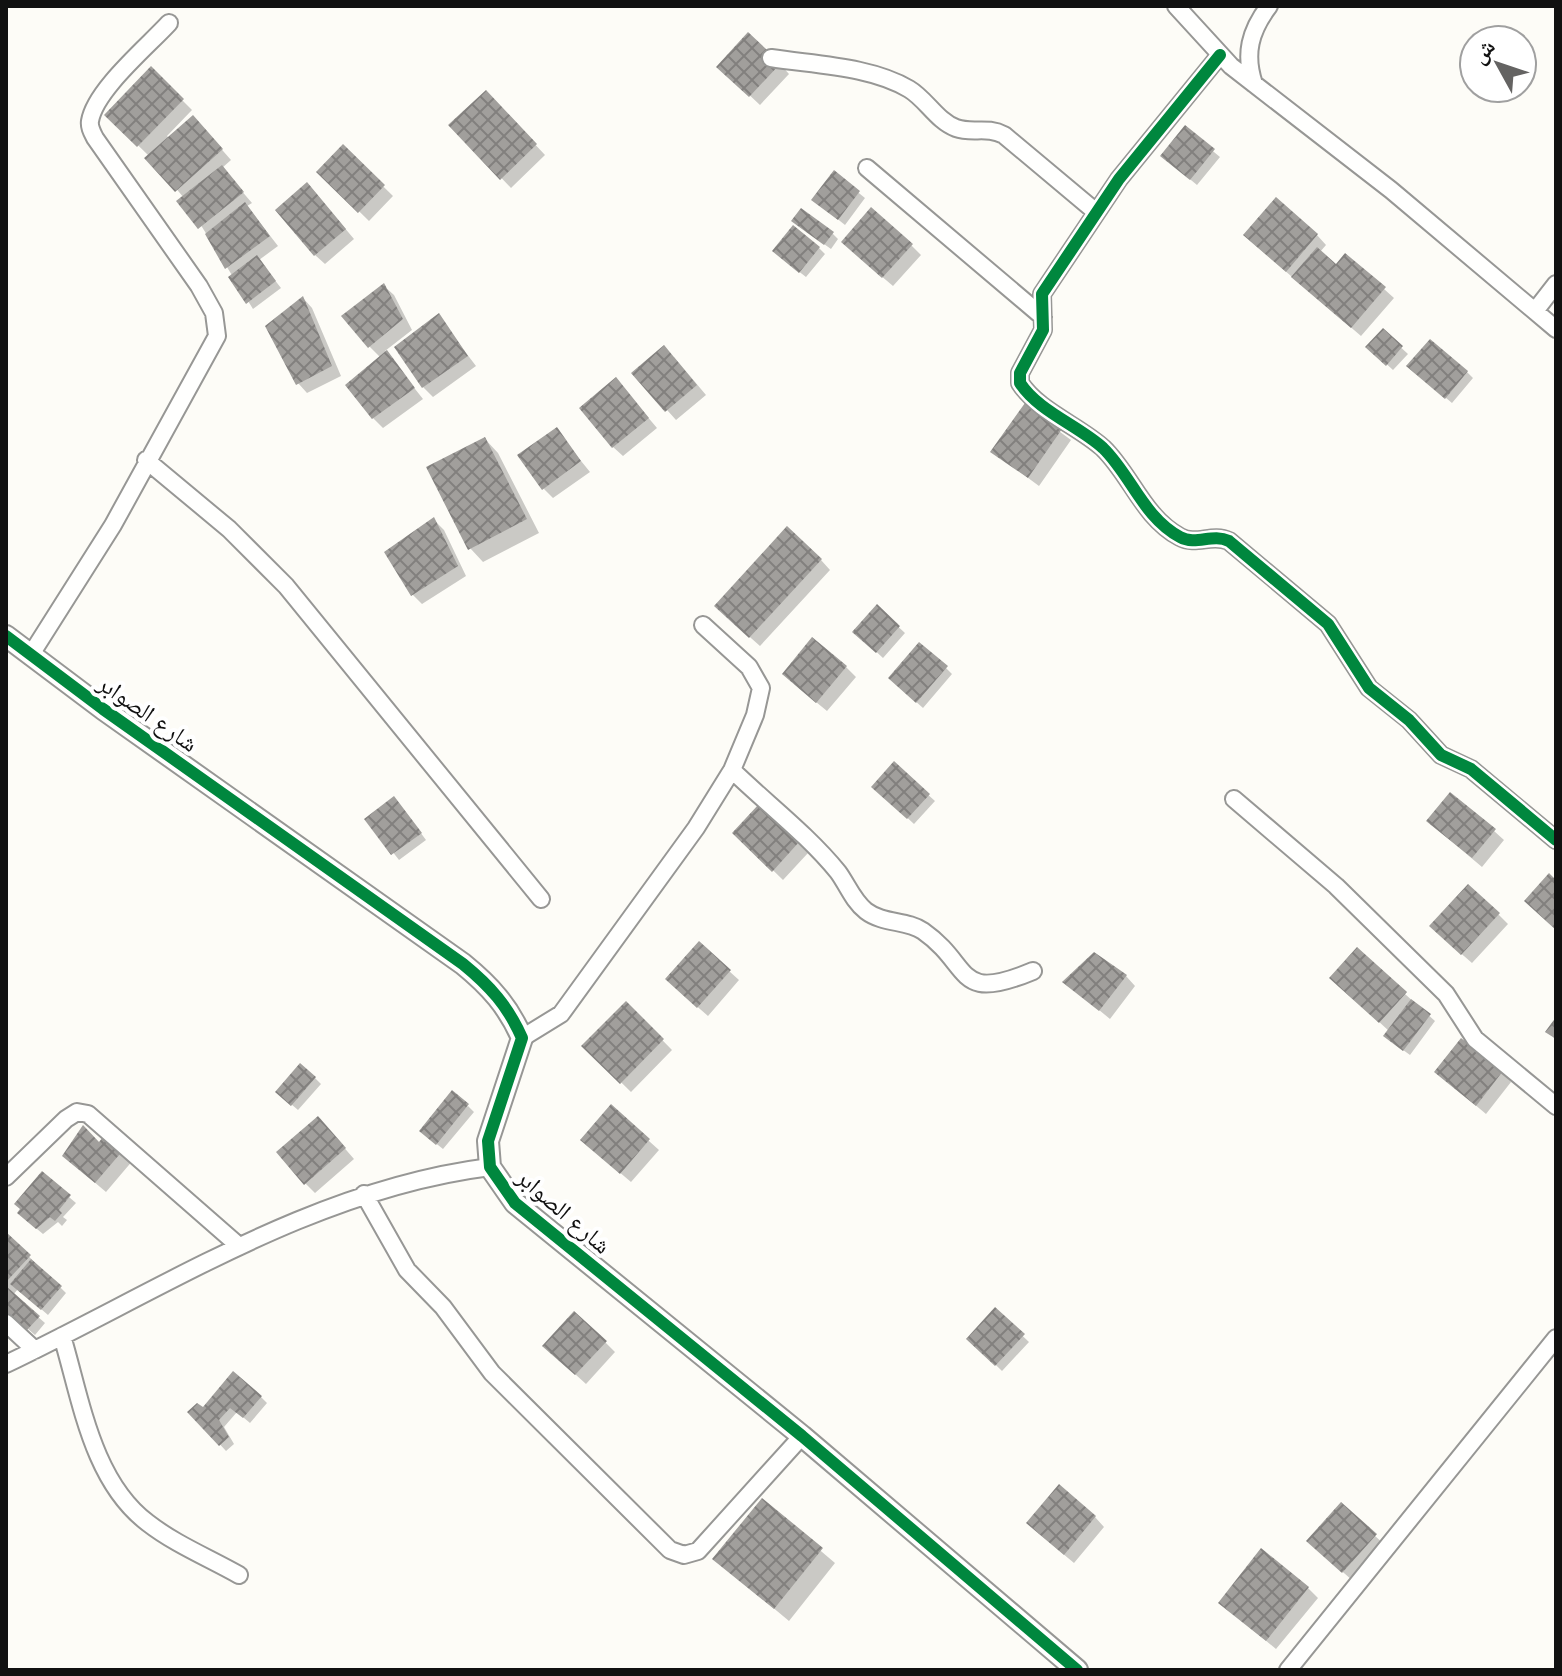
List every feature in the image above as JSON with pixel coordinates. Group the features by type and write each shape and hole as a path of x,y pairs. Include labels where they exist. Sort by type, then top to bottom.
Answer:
{"street":[{"path":"1176,6 1220,55 1254,84 1391,190 1556,329"},
{"path":"1254,84 1249,70 1249,42 1269,6"},
{"path":"30,656 94,557 146,460 206,362 217,336 214,313 95,138 89,124 94,107 111,85 169,23"},
{"path":"1220,55 1167,116 1096,212 1042,294 1043,330 1020,373 1023,387 1106,451 1137,497 1179,537 1197,540 1213,536 1229,541 1319,615 1369,688 1409,720 1441,755 1471,769 1556,840"},
{"path":"771,58 870,75 909,89 949,125 960,130 988,129 1004,135 1096,212"},
{"path":"867,168 1043,317"},
{"path":"1535,311 1556,284"},
{"path":"146,460 229,529 286,586 541,899"},
{"path":"522,1038 561,1014 670,864 732,770 755,715 761,688 749,667 703,625"},
{"name":"شارع الصوابر","path":"6,636 463,964 492,989 511,1012 522,1038 509,1082 492,1120 488,1141 490,1167 515,1203 802,1436 1077,1670"},
{"path":"732,770 837,872 866,911 892,924 920,929 963,975 979,982 1000,985 1033,971"},
{"path":"1234,799 1336,886 1446,994 1475,1039 1556,1106"},
{"path":"6,1177 66,1119 77,1112 88,1114 239,1246"},
{"path":"6,1364 239,1246 364,1194 427,1177 490,1167"},
{"path":"364,1194 407,1270 443,1307 492,1373 670,1550 684,1555 698,1551 802,1436"},
{"path":"6,1323 35,1350"},
{"path":"62,1336 100,1459 119,1495 148,1524 239,1575"},
{"path":"1288,1670 1556,1338"}],"building":[{"path":"748,32 781,63 749,97 716,67"},
{"path":"151,66 184,99 137,147 104,115"},
{"path":"486,90 537,144 500,180 448,125"},
{"path":"193,115 223,149 175,192 144,158"},
{"path":"1185,125 1215,149 1190,180 1160,156"},
{"path":"343,144 385,185 358,213 316,172"},
{"path":"222,165 244,192 198,229 176,201"},
{"path":"834,170 860,191 838,220 811,200"},
{"path":"307,182 346,229 314,256 275,210"},
{"path":"1276,197 1318,234 1286,272 1243,235"},
{"path":"245,202 270,236 225,269 205,234"},
{"path":"871,207 913,244 882,278 841,242"},
{"path":"801,208 834,232 824,245 791,221"},
{"path":"793,225 820,247 799,273 772,251"},
{"path":"1317,247 1336,264 1345,253 1386,287 1351,328 1291,277"},
{"path":"257,255 276,281 246,304 228,277"},
{"path":"384,283 403,319 368,348 341,316"},
{"path":"303,296 332,366 296,385 265,326"},
{"path":"439,313 468,356 422,388 394,347"},
{"path":"1383,328 1403,346 1386,366 1365,347"},
{"path":"1430,339 1468,371 1445,399 1406,366"},
{"path":"664,345 697,385 665,412 631,373"},
{"path":"387,350 415,388 372,419 345,385"},
{"path":"616,377 649,418 612,448 579,408"},
{"path":"1025,403 1062,429 1028,478 990,452"},
{"path":"557,427 581,461 542,490 517,455"},
{"path":"485,437 527,519 468,550 426,467"},
{"path":"434,517 458,566 411,596 384,552"},
{"path":"787,526 822,559 749,638 714,606"},
{"path":"877,604 900,626 876,653 852,632"},
{"path":"812,637 847,666 816,703 782,674"},
{"path":"919,642 948,666 916,703 888,678"},
{"path":"894,761 930,794 907,819 871,787"},
{"path":"1450,792 1496,829 1472,858 1426,821"},
{"path":"394,796 422,833 391,855 364,819"},
{"path":"759,804 799,842 772,872 732,833"},
{"path":"1549,873 1556,880 1556,930 1524,901"},
{"path":"1468,884 1500,913 1461,955 1429,926"},
{"path":"699,941 731,970 697,1008 665,979"},
{"path":"1357,947 1407,992 1379,1023 1329,978"},
{"path":"1094,952 1127,975 1099,1011 1062,982"},
{"path":"1411,999 1431,1014 1403,1051 1383,1036"},
{"path":"626,1001 664,1039 620,1084 581,1046"},
{"path":"1556,1017 1556,1039 1545,1032"},
{"path":"1461,1038 1503,1071 1476,1106 1434,1072"},
{"path":"300,1063 316,1077 291,1106 275,1092"},
{"path":"452,1090 469,1104 436,1145 419,1131"},
{"path":"611,1104 650,1139 620,1174 580,1140"},
{"path":"318,1116 346,1148 304,1185 276,1152"},
{"path":"83,1125 99,1142 107,1132 125,1148 95,1183 62,1156"},
{"path":"42,1171 71,1195 55,1221 50,1217 36,1229 17,1213 20,1209 14,1204"},
{"path":"6,1232 31,1255 6,1282"},
{"path":"31,1259 62,1286 41,1310 10,1284"},
{"path":"6,1286 40,1316 27,1330 6,1312"},
{"path":"995,1307 1025,1334 995,1366 966,1339"},
{"path":"574,1311 607,1341 575,1375 542,1346"},
{"path":"233,1371 262,1396 243,1418 230,1408 219,1420 229,1437 219,1446 187,1412 197,1403 203,1407"},
{"path":"1059,1484 1096,1516 1064,1555 1026,1523"},
{"path":"762,1498 823,1548 774,1609 712,1559"},
{"path":"1341,1502 1377,1534 1342,1573 1306,1541"},
{"path":"1261,1548 1309,1587 1266,1641 1218,1603"}],"cycle path":[{"path":"1220,55 1119,179 1042,294 1043,330 1020,373 1020,383 1037,402 1103,448 1167,529 1186,539 1229,541 1328,624 1369,688 1409,720 1441,755 1471,769 1556,840"},
{"path":"6,636 482,980 504,1006 522,1038 488,1141 490,1167 515,1203 802,1436 1077,1670"}]}
